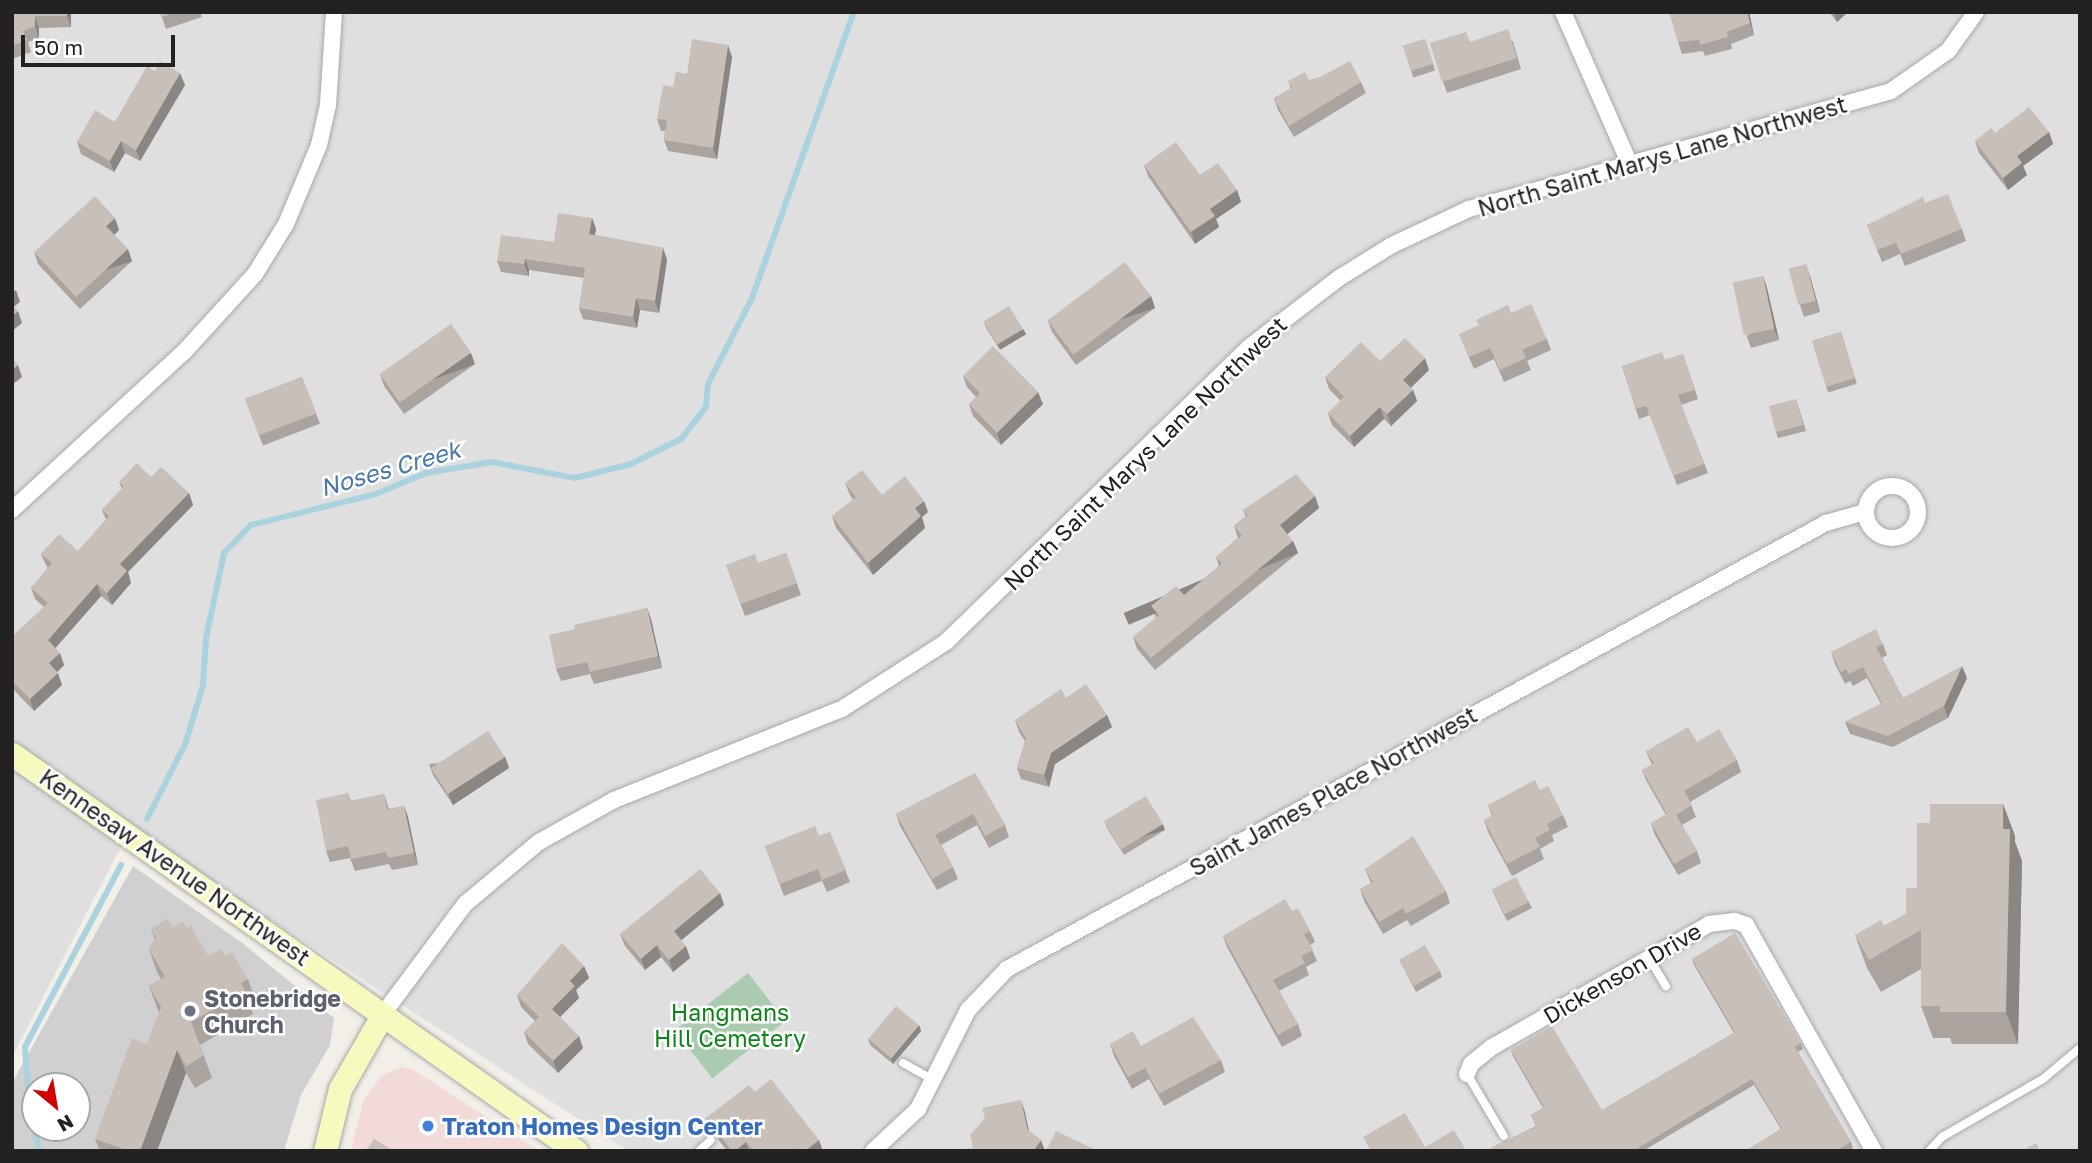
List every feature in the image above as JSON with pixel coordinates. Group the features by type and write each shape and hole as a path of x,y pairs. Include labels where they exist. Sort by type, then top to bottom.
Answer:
{"street":[{"path":"12,510 184,352 255,274 286,224 319,145 328,104 334,12"},
{"path":"1563,12 1629,162"},
{"name":"North Saint Marys Lane Northwest","path":"383,1014 465,904 539,842 614,800 831,714 880,688 946,642 1248,348 1339,278 1392,245 1469,209 1629,162 1891,91 1948,51 1976,12"},
{"name":"Saint James Place Northwest","path":"873,1151 918,1109 968,1010 1007,969 1826,523 1865,512"},
{"name":"Kennesaw Avenue Northwest","path":"12,754 576,1151"},
{"name":"Dickenson Drive","path":"1467,1073 1480,1055 1709,924 1725,919 1745,925 1874,1151"},
{"path":"325,1151 340,1089 383,1014"}],"lane":[{"path":"1649,958 1666,986"},
{"path":"1929,1151 1942,1137 2043,1079 2080,1048"},
{"path":"903,1063 934,1080"},
{"path":"1467,1073 1504,1136"},
{"path":"699,1151 711,1140"}],"shaded area":[{"path":"12,12 2080,12 2080,1151 628,1151 130,829 12,1057"},
{"name":"Stonebridge Church","path":"133,866 241,942 334,1018 330,1045 301,1095 284,1151 12,1151 12,1083"},
{"name":"Traton Homes Design Center","path":"402,1067 412,1069 539,1151 351,1151 363,1101 382,1075"}],"green space":[{"name":"Hangmans Hill Cemetery","path":"748,973 786,1021 712,1078 675,1030"}],"building":[{"path":"12,12 67,12 67,16 35,16 35,26 23,31 27,40 12,46"},
{"path":"160,12 178,12 162,17"},
{"path":"1669,12 1747,12 1750,23 1727,32 1728,37 1700,45 1699,40 1678,42"},
{"path":"1508,29 1517,58 1442,82 1430,43 1466,32 1470,42"},
{"path":"692,39 728,45 713,148 664,140 667,120 657,119 663,85 673,87 676,72 687,74"},
{"path":"1425,39 1433,64 1411,71 1403,46"},
{"path":"160,61 180,73 136,150 121,141 110,161 77,142 95,110 115,122 147,66 155,71"},
{"path":"1350,61 1361,82 1289,126 1274,98 1292,88 1288,81 1305,72 1309,80 1320,77"},
{"path":"2029,107 2049,132 2017,156 2022,163 2003,178 1975,141 1991,128 1995,133"},
{"path":"1176,142 1200,175 1218,163 1237,190 1210,209 1215,216 1191,232 1144,165"},
{"path":"1948,194 1962,229 1901,254 1896,243 1877,250 1867,225 1923,197 1925,203"},
{"path":"95,196 115,218 106,226 128,249 76,297 34,252"},
{"path":"558,213 592,218 589,234 663,248 655,301 636,298 633,317 579,308 585,268 525,259 524,264 497,261 501,235 554,242"},
{"path":"1125,262 1151,296 1073,355 1048,320"},
{"path":"1806,264 1816,301 1798,305 1789,269"},
{"path":"1763,276 1774,329 1744,335 1733,282"},
{"path":"12,304 18,311 12,316"},
{"path":"1531,304 1547,339 1522,350 1526,358 1500,370 1490,348 1469,357 1459,334 1479,325 1476,320 1508,305 1511,313"},
{"path":"1009,306 1023,329 997,345 983,321"},
{"path":"451,324 471,353 400,403 380,374"},
{"path":"1841,332 1855,378 1826,387 1812,341"},
{"path":"1405,338 1425,358 1403,380 1413,390 1387,414 1380,407 1350,436 1328,413 1344,397 1325,377 1361,342 1380,361"},
{"path":"993,346 1038,392 997,433 969,404 980,393 963,376"},
{"path":"1662,352 1665,360 1683,354 1695,390 1678,395 1704,464 1673,476 1646,406 1636,409 1622,366"},
{"path":"12,358 18,365 12,370"},
{"path":"302,377 316,413 259,435 245,399"},
{"path":"1796,399 1803,425 1776,432 1769,406"},
{"path":"137,463 151,477 161,467 189,493 120,564 127,571 107,593 97,584 48,640 60,653 49,663 58,673 30,699 12,681 12,637 48,603 31,588 52,563 41,554 59,534 78,551 109,516 102,510 124,486 119,482"},
{"path":"862,470 882,495 905,476 924,501 915,508 921,516 868,563 832,516 856,497 845,483"},
{"path":"1296,474 1315,496 1280,525 1293,541 1151,658 1133,637 1159,615 1151,606 1176,586 1184,595 1222,564 1216,557 1242,535 1234,526 1248,515 1243,510"},
{"path":"786,553 797,583 741,604 726,565 755,554 758,563"},
{"path":"647,608 658,656 590,672 587,662 556,669 549,635 575,629 574,625"},
{"path":"1876,629 1883,644 1876,647 1903,698 1962,666 1944,706 1888,736 1845,722 1882,703 1863,667 1849,674 1846,669 1841,672 1831,652"},
{"path":"1086,684 1107,715 1051,753 1044,775 1017,768 1026,738 1015,720 1061,689 1066,698"},
{"path":"1688,727 1697,742 1719,729 1737,760 1684,791 1692,805 1676,815 1697,851 1674,864 1651,823 1667,814 1642,770 1654,763 1646,751"},
{"path":"488,731 505,757 448,794 431,768"},
{"path":"975,773 1005,825 985,836 973,814 935,835 953,867 932,879 896,814"},
{"path":"1535,780 1540,790 1548,786 1563,815 1547,824 1550,830 1535,838 1540,847 1507,864 1484,820 1493,815 1488,805"},
{"path":"348,793 350,801 384,794 387,810 404,806 414,853 388,858 386,852 351,859 348,846 326,851 316,800"},
{"path":"1146,796 1163,824 1121,850 1104,821"},
{"path":"1930,804 2003,804 2003,829 2010,829 2006,1012 1940,1012 1940,1006 1921,1006 1921,930 1869,960 1855,935 1881,920 1884,926 1906,914 1906,888 1917,888 1917,823 1930,823"},
{"path":"815,826 819,836 830,832 846,870 822,880 818,869 780,884 765,846"},
{"path":"1413,836 1446,891 1406,914 1403,908 1379,922 1360,889 1373,882 1365,869"},
{"path":"700,869 720,893 674,931 686,946 669,960 657,945 641,959 620,934"},
{"path":"1516,877 1529,902 1505,914 1492,889"},
{"path":"1285,899 1292,911 1298,908 1310,931 1304,934 1313,950 1301,956 1305,963 1273,980 1298,1024 1278,1035 1223,936"},
{"path":"168,918 173,927 183,921 187,928 191,926 208,956 221,949 225,956 232,952 248,979 241,983 245,991 191,1022 204,1055 186,1066 177,1050 140,1151 129,1151 95,1139 132,1038 147,1044 161,1007 149,986 165,977 149,949 156,937 151,929"},
{"path":"1735,933 1801,1043 1795,1047 1851,1142 1836,1151 1747,1151 1782,1129 1752,1079 1633,1151 1485,1151 1537,1126 1531,1115 1544,1107 1511,1050 1552,1026 1602,1110 1735,1032 1692,959"},
{"path":"562,943 584,966 570,981 575,986 552,1009 579,1036 553,1061 524,1032 539,1017 517,995"},
{"path":"1425,945 1440,971 1414,986 1399,960"},
{"path":"896,1006 919,1025 891,1058 868,1039"},
{"path":"1193,1017 1221,1060 1159,1094 1145,1068 1128,1077 1110,1044 1133,1031 1141,1046"},
{"path":"771,1079 819,1140 805,1151 797,1151 795,1148 792,1151 753,1151 746,1142 732,1151 706,1118 749,1085 755,1092"},
{"path":"1021,1100 1027,1129 1041,1140 1033,1151 959,1151 973,1148 970,1135 985,1118 982,1108"},
{"path":"1405,1113 1425,1147 1454,1130 1466,1151 1371,1151 1363,1137"},
{"path":"1056,1131 1094,1149 1093,1151 1046,1151"},
{"path":"374,1139 394,1151 366,1151"},
{"path":"2036,1143 2040,1151 2022,1151"}],"waterway":[{"name":"Noses Creek","path":"147,819 186,742 203,685 206,638 224,553 251,525 376,494 426,473 492,462 575,478 631,464 681,439 706,407 708,384 752,298 854,12"},
{"name":"Noses Creek","path":"39,1151 29,1103 25,1047 121,865"}],"place":[{"name":"Stonebridge Church","path":"190,1011"},
{"name":"Traton Homes Design Center","path":"428,1126"}]}
